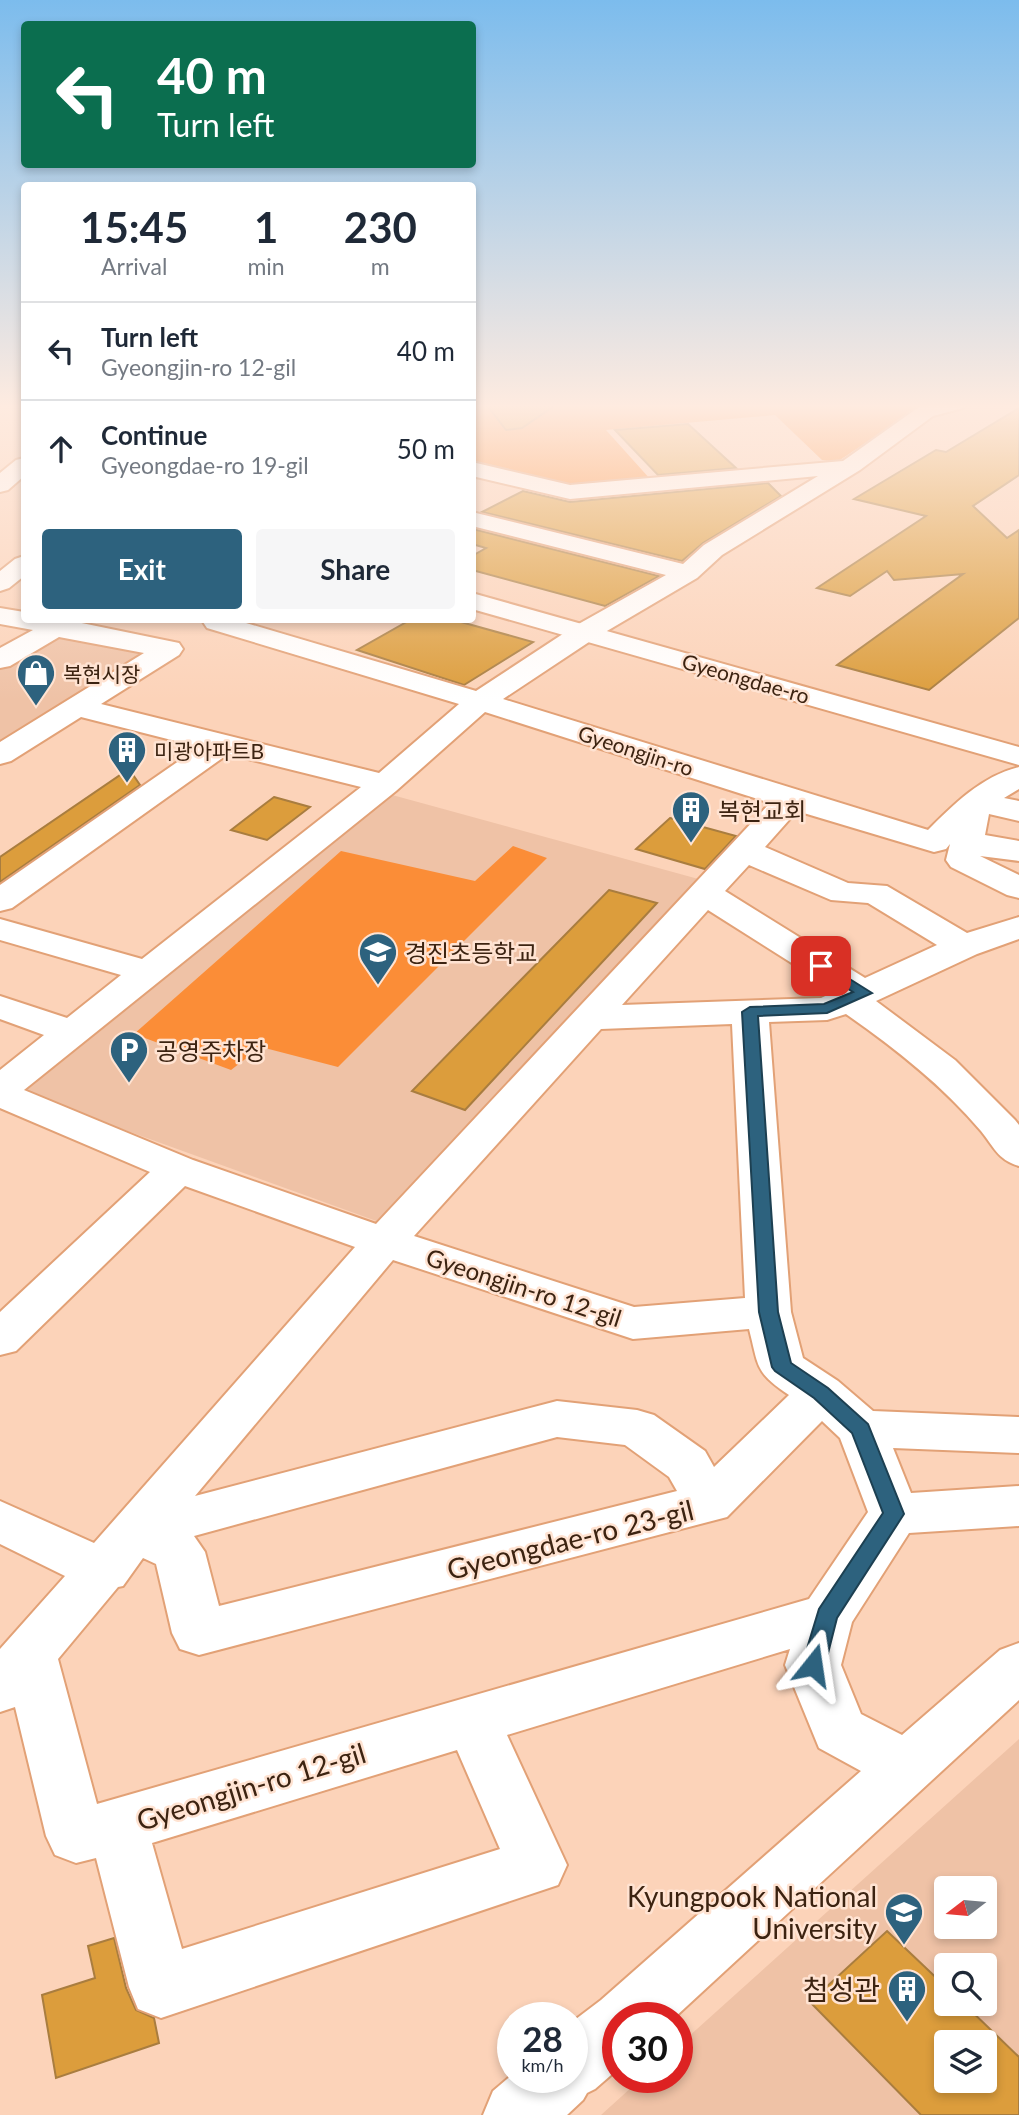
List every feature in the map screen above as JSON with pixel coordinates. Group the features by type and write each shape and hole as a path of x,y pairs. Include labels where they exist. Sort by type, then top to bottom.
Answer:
{"street":[{"path":"509,528 559,503"},
{"path":"0,1091 385,784 480,701 584,632 688,573 713,550 790,503"},
{"path":"476,520 688,573"},
{"path":"0,583 21,566"},
{"name":"Gyeongdae-ro","path":"476,602 1019,756"},
{"path":"0,616 21,620"},
{"path":"0,758 84,709 215,623"},
{"name":"Gyeongjin-ro","path":"225,623 791,799"},
{"path":"0,758 169,649 48,624"},
{"path":"0,659 48,624 111,626 179,646"},
{"path":"84,709 385,784"},
{"path":"0,901 223,744"},
{"path":"472,1721 537,1865 161,1987 118,1826 76,1836 15,1673 384,1242 791,799 934,842 976,801 1019,776"},
{"path":"976,801 1019,811"},
{"path":"976,801 963,860 1019,888"},
{"path":"969,842 1019,851"},
{"path":"743,850 843,893 875,893 964,946"},
{"path":"704,892 778,938 857,997 955,1078 1019,1153"},
{"path":"587,1018 827,1009 964,946 1019,927"},
{"path":"0,962 16,933 148,972"},
{"path":"0,1007 72,1032"},
{"path":"750,1012 768,1312 782,1367 821,1393 861,1429 894,1514"},
{"name":"Gyeongjin-ro 12-gil","path":"0,1091 178,1169 384,1242 633,1323 768,1312"},
{"path":"0,1339 178,1169"},
{"path":"709,1503 821,1393"},
{"name":"Gyeongdae-ro 23-gil","path":"556,1419 637,1428 687,1464 709,1503 199,1633 179,1552 137,1531 556,1419"},
{"path":"861,1429 1019,1435"},
{"path":"894,1514 1019,1506"},
{"path":"894,1514 827,1616 813,1665 839,1731 907,1766"},
{"path":"0,1521 104,1570"},
{"name":"Gyeongjin-ro 12-gil","path":"118,1826 827,1616"},
{"path":"644,2002 1019,1666"},
{"path":"588,2052 602,2039"},
{"path":"517,2115 542,2093"}],"shaded area":[{"name":"복현시장","path":"58,627 168,647 0,751 0,662"},
{"name":"경진초등학교","path":"385,793 702,880 393,1227 17,1091"},
{"path":"513,846 547,858 338,1067 261,1047 231,1070 134,1034 341,851 475,881"},
{"name":"Kyungpook National University","path":"1019,1739 1019,2115 601,2115 625,2093 693,2093 693,2033"}],"building":[{"path":"500,503 770,503 703,543 682,561 482,512"},
{"path":"870,503 978,503 973,506 1007,538 1019,530 1019,618 929,690 837,665 963,574 894,580 887,571 850,596 817,588 926,516"},
{"path":"476,530 659,576 605,606 476,571 476,554 486,548 476,545"},
{"path":"405,623 465,623 533,642 464,685 357,650"},
{"name":"미광아파트B","path":"129,769 140,785 0,882 0,857"},
{"path":"274,797 310,807 267,840 231,830"},
{"name":"복현교회","path":"670,818 736,836 705,869 636,849"},
{"path":"609,890 657,903 465,1110 412,1091"},
{"name":"첨성관","path":"887,1931 934,1976 934,2016 976,2016 991,2030 934,2030 934,2093 997,2093 997,2036 1019,2057 1019,2115 921,2115 810,2002"},
{"path":"114,1938 126,1988 136,2010 154,2018 159,2043 56,2078 42,1995 95,1978 88,1946"}],"place":[{"name":"복현시장","path":"36,707"},
{"name":"미광아파트B","path":"127,784"},
{"name":"복현교회","path":"691,844"},
{"name":"경진초등학교","path":"378,986"},
{"name":"공영주차장","path":"129,1084"},
{"name":"Kyungpook National University","path":"904,1946"},
{"name":"첨성관","path":"907,2023"}],"route":[{"path":"813,1665 827,1616 894,1514 861,1429 821,1393 782,1367 768,1312 750,1012 827,1009 864,993 821,966"}]}
